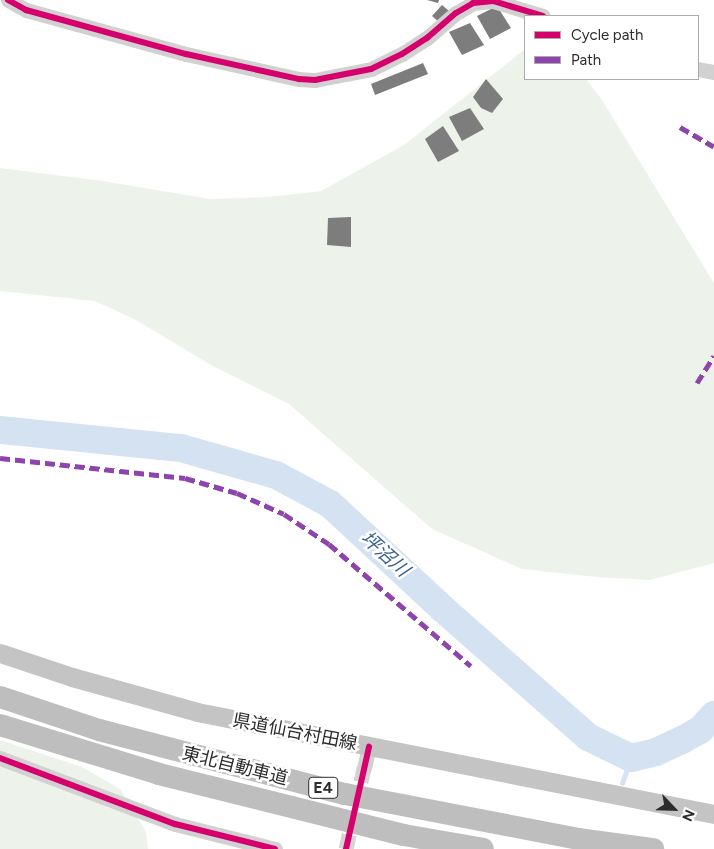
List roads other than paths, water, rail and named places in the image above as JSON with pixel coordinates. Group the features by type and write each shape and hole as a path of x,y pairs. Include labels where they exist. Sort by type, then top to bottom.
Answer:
{"highway":[{"name":"東北自動車道","path":"0,697 99,730 345,794 578,839 653,849"},
{"name":"東北自動車道","path":"0,725 159,774 404,835 483,849"}],"main road":[{"name":"県道仙台村田線","path":"0,653 72,677 197,712 714,814"}],"street":[{"path":"8,0 186,54 299,79 315,80 371,70 427,38 456,13 473,3 493,1 540,15"},
{"path":"699,69 714,72"},
{"path":"364,768 370,747"},
{"path":"0,758 175,824 274,849"}],"waterway":[{"name":"坪沼川","path":"0,430 181,448 276,475 330,504 443,609 588,737 631,758 656,752 682,740 700,730 714,715"},
{"path":"622,783 631,758"}],"tunnel":[{"path":"346,849 364,768"}]}
